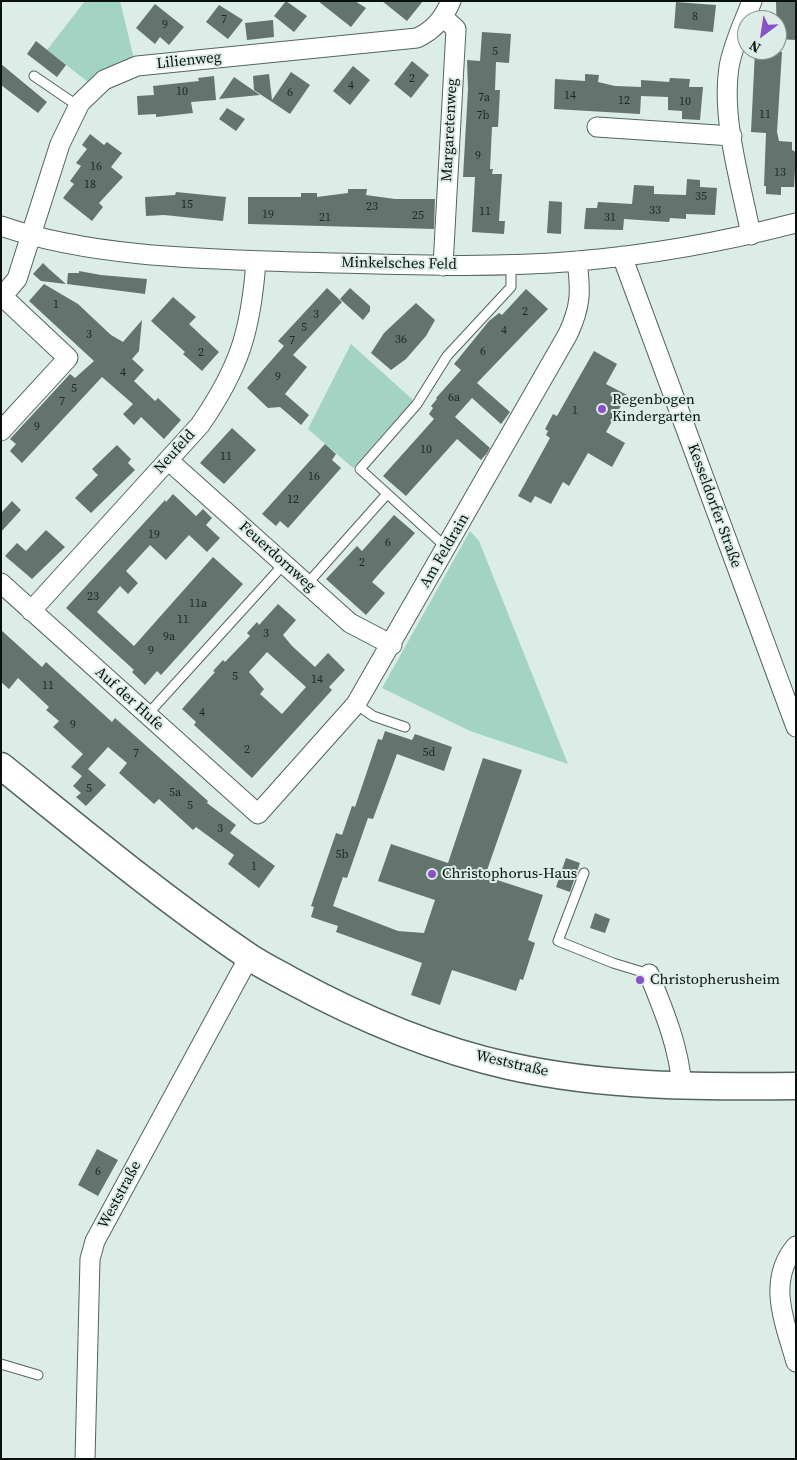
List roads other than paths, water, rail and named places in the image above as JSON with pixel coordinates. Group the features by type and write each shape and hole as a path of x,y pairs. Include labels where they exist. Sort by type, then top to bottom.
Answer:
{"main road":[{"name":"Weststraße","path":"1,766 127,868 249,957 309,990 374,1021 439,1046 526,1069 599,1081 682,1087 796,1086"}],"street":[{"path":"751,235 732,136 727,96 730,66 736,42 752,1"},
{"name":"Lilienweg","path":"2,298 17,279 60,144 78,106 104,80 137,66 417,38 428,33 448,9"},
{"name":"Margaretenweg","path":"444,266 456,29 448,9"},
{"path":"598,127 732,136"},
{"name":"Minkelsches Feld","path":"1,226 30,236 135,253 256,261 444,266 578,261 622,256 751,235 796,223"},
{"name":"Kesseldorfer Straße","path":"622,256 796,727"},
{"name":"Neufeld","path":"31,611 200,425 218,400 240,354 252,307 256,261"},
{"name":"Am Feldrain","path":"258,814 356,704 392,644 578,312 580,285 578,261"},
{"path":"1,431 68,358 2,298"},
{"name":"Feuerdornweg","path":"168,460 350,623 392,644"},
{"name":"Auf der Hufe","path":"1,583 258,814"},
{"name":"Weststraße","path":"85,1459 90,1259 95,1241 249,957"},
{"path":"649,974 671,1028 681,1069 682,1087"},
{"path":"796,1246 783,1266 779,1284 780,1301 796,1362"}],"lane":[{"path":"34,76 78,106"},
{"path":"447,548 360,469 417,404 448,356 511,287 511,264"},
{"path":"307,584 387,494"},
{"path":"147,715 284,564"},
{"path":"356,704 372,716 405,727"},
{"path":"584,873 558,941 614,963 649,974"},
{"path":"1,1364 38,1376"}],"place":[{"name":"Regenbogen Kindergarten","path":"602,409"},
{"name":"Christophorus-Haus","path":"432,874"},
{"name":"Christopherusheim","path":"640,980"}]}
